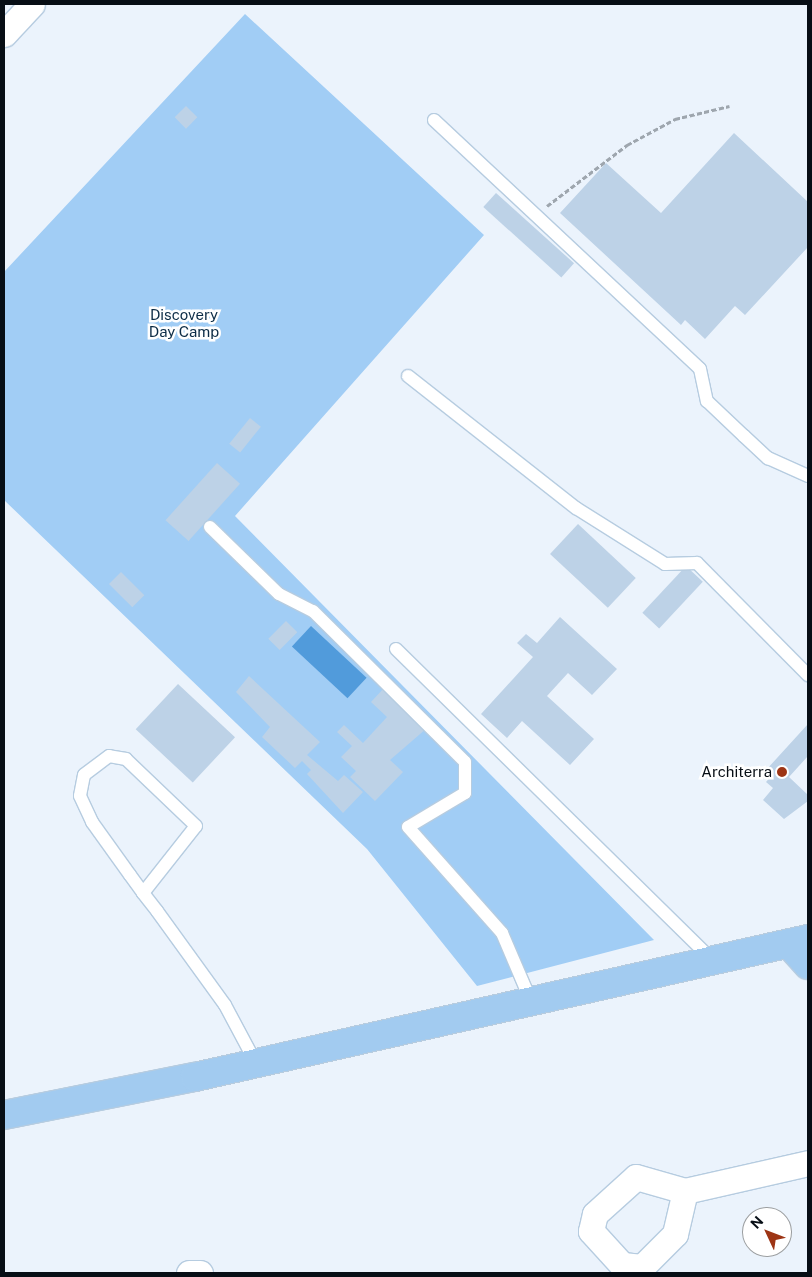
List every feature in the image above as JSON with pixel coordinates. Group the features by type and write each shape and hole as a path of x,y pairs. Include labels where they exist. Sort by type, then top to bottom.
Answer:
{"main road":[{"path":"4,1114 256,1063 799,941 808,965"}],"street":[{"path":"4,34 32,4"},
{"path":"685,1191 808,1163"},
{"path":"189,1273 200,1273"}],"lane":[{"path":"434,120 700,369 707,401 768,458 808,476"},
{"path":"408,376 576,508 665,564 697,563 808,675"},
{"path":"210,527 279,594 313,611 465,762 466,793 408,827 502,934 531,1001"},
{"path":"396,649 713,960"},
{"path":"143,892 196,826 126,759 109,756 84,775 80,796 92,822 224,1005 256,1063"}],"path":[{"path":"537,216 559,193 628,144 675,118 729,106"}],"green space":[{"name":"Discovery Day Camp","path":"245,14 484,235 235,516 654,940 477,986 367,849 4,500 4,272"}],"shaded area":[{"path":"311,626 367,678 347,698 292,646"}],"building":[{"path":"186,106 197,117 186,129 175,117"},
{"path":"734,133 808,202 808,247 745,315 735,306 705,339 685,320 681,325 560,213 606,163 661,213"},
{"path":"496,193 574,263 561,277 483,207"},
{"path":"250,418 261,427 240,452 229,444"},
{"path":"217,463 240,484 189,541 165,520"},
{"path":"578,524 636,578 608,608 550,554"},
{"path":"686,566 703,582 659,628 642,613"},
{"path":"121,572 144,595 132,607 109,584"},
{"path":"560,617 617,669 592,695 568,673 547,696 594,739 570,765 522,721 507,738 481,714 533,657 517,643 526,634 537,643"},
{"path":"286,621 297,632 280,650 268,639"},
{"path":"249,676 320,742 307,755 338,781 344,775 363,792 343,813 307,774 311,770 302,761 295,768 262,737 270,727 236,692"},
{"path":"178,684 235,737 193,783 136,729"},
{"path":"384,688 427,728 390,760 403,772 375,801 350,777 356,771 341,757 352,746 337,732 344,725 363,743 387,717 371,702"},
{"name":"Architerra","path":"808,724 808,756 789,777 808,795 808,801 784,819 763,800 773,788 766,782 773,774 767,769"}],"place":[{"name":"Architerra","path":"782,772"}]}
